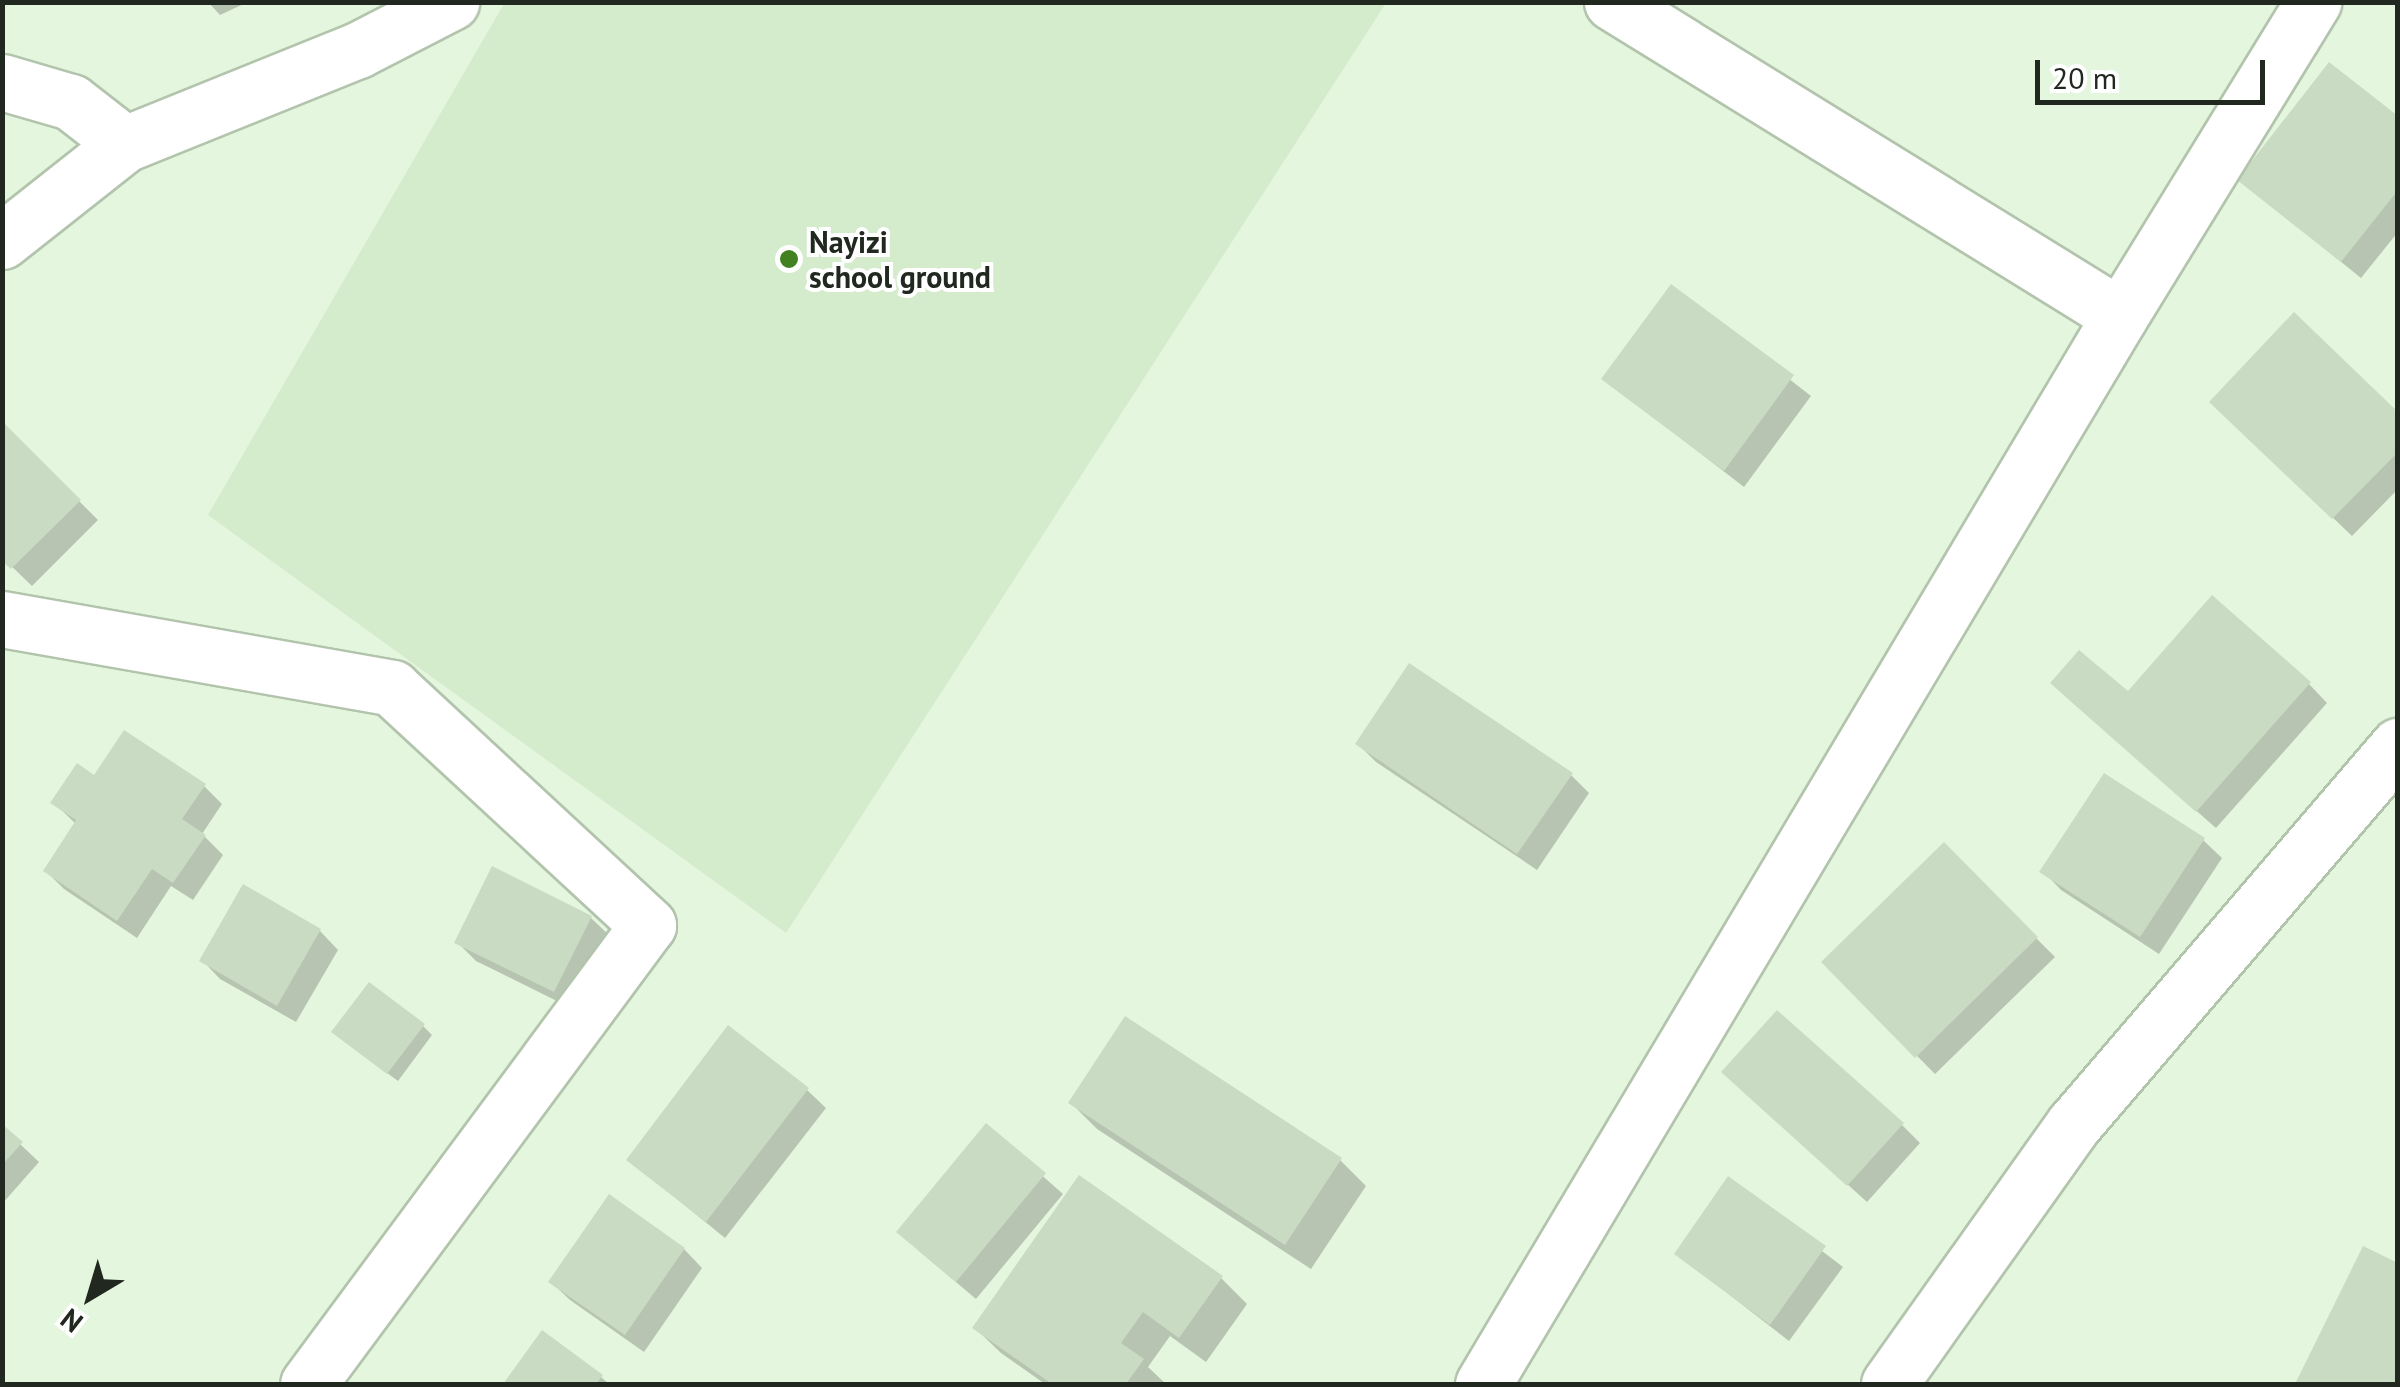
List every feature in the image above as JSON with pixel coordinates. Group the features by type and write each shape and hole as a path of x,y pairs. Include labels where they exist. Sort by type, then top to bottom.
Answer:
{"street":[{"path":"2,241 125,144 358,50 451,2"},
{"path":"1612,2 2120,316"},
{"path":"1484,1384 2120,316 2313,2"},
{"path":"2,82 71,102 125,144"},
{"path":"2,619 392,688 648,925 308,1384"},
{"path":"1889,1384 2074,1124 2398,746"}],"shaded area":[{"name":"Nayizi school ground","path":"505,2 1386,3 786,933 208,515"}],"building":[{"path":"2329,62 2398,116 2398,190 2341,262 2237,180"},
{"path":"1671,284 1794,375 1724,471 1601,379"},
{"path":"2294,312 2398,412 2398,452 2332,519 2209,402"},
{"path":"2,421 81,500 11,569 2,561"},
{"path":"2212,595 2311,682 2196,812 2050,683 2079,650 2128,691"},
{"path":"1409,663 1573,773 1517,854 1355,744"},
{"path":"124,730 206,784 182,819 206,835 173,883 152,869 117,921 43,871 76,820 50,803 77,763 94,775"},
{"path":"2104,773 2205,838 2140,937 2039,872"},
{"path":"1944,842 2038,937 1915,1058 1821,962"},
{"path":"492,866 592,916 554,992 454,943"},
{"path":"243,884 321,929 277,1006 199,961"},
{"path":"369,982 425,1024 387,1074 331,1032"},
{"path":"1777,1010 1904,1123 1847,1186 1721,1072"},
{"path":"1125,1016 1342,1158 1285,1245 1068,1103"},
{"path":"728,1025 809,1088 706,1222 626,1160"},
{"path":"986,1123 1046,1173 956,1282 896,1232"},
{"path":"2,1124 23,1142 2,1165"},
{"path":"1079,1175 1223,1276 1179,1338 1143,1312 1121,1343 1144,1359 1126,1384 1052,1384 972,1328"},
{"path":"1728,1176 1826,1246 1770,1325 1674,1254"},
{"path":"609,1194 685,1248 625,1335 548,1282"},
{"path":"2363,1246 2398,1263 2398,1384 2295,1384"},
{"path":"542,1330 603,1375 596,1384 503,1384"}],"place":[{"name":"Nayizi school ground","path":"789,259"}]}
